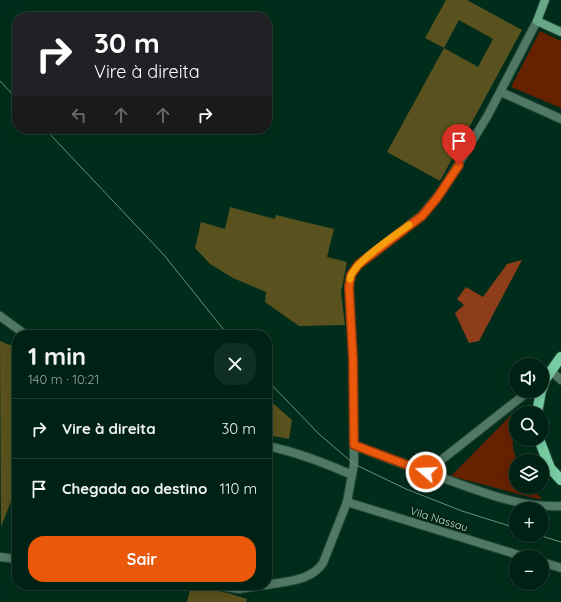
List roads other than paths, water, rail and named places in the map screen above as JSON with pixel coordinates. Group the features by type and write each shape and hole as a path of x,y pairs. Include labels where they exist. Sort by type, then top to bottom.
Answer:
{"main road":[{"path":"545,0 537,21 561,32"},
{"path":"549,373 561,357"},
{"path":"541,446 550,468 561,480"}],"street":[{"path":"272,584 310,576 317,571 323,563 347,502 352,475 354,445 353,359 349,287 351,275 358,265 422,216 432,206 459,165 501,92 537,21"},
{"path":"501,92 561,119"},
{"path":"0,316 19,330"},
{"path":"549,378 561,380"},
{"path":"426,472 520,398"},
{"path":"354,445 485,493 526,504 561,506"},
{"path":"272,447 326,463 352,475"},
{"name":"Vila Nassau","path":"347,502 509,552"},
{"path":"0,557 12,558"},
{"path":"549,564 561,568"}],"tram line":[{"path":"0,81 12,94"},
{"path":"50,134 164,255 224,330"},
{"path":"272,385 319,434 354,464 406,489 462,511 509,526"},
{"path":"549,538 561,542"}]}
